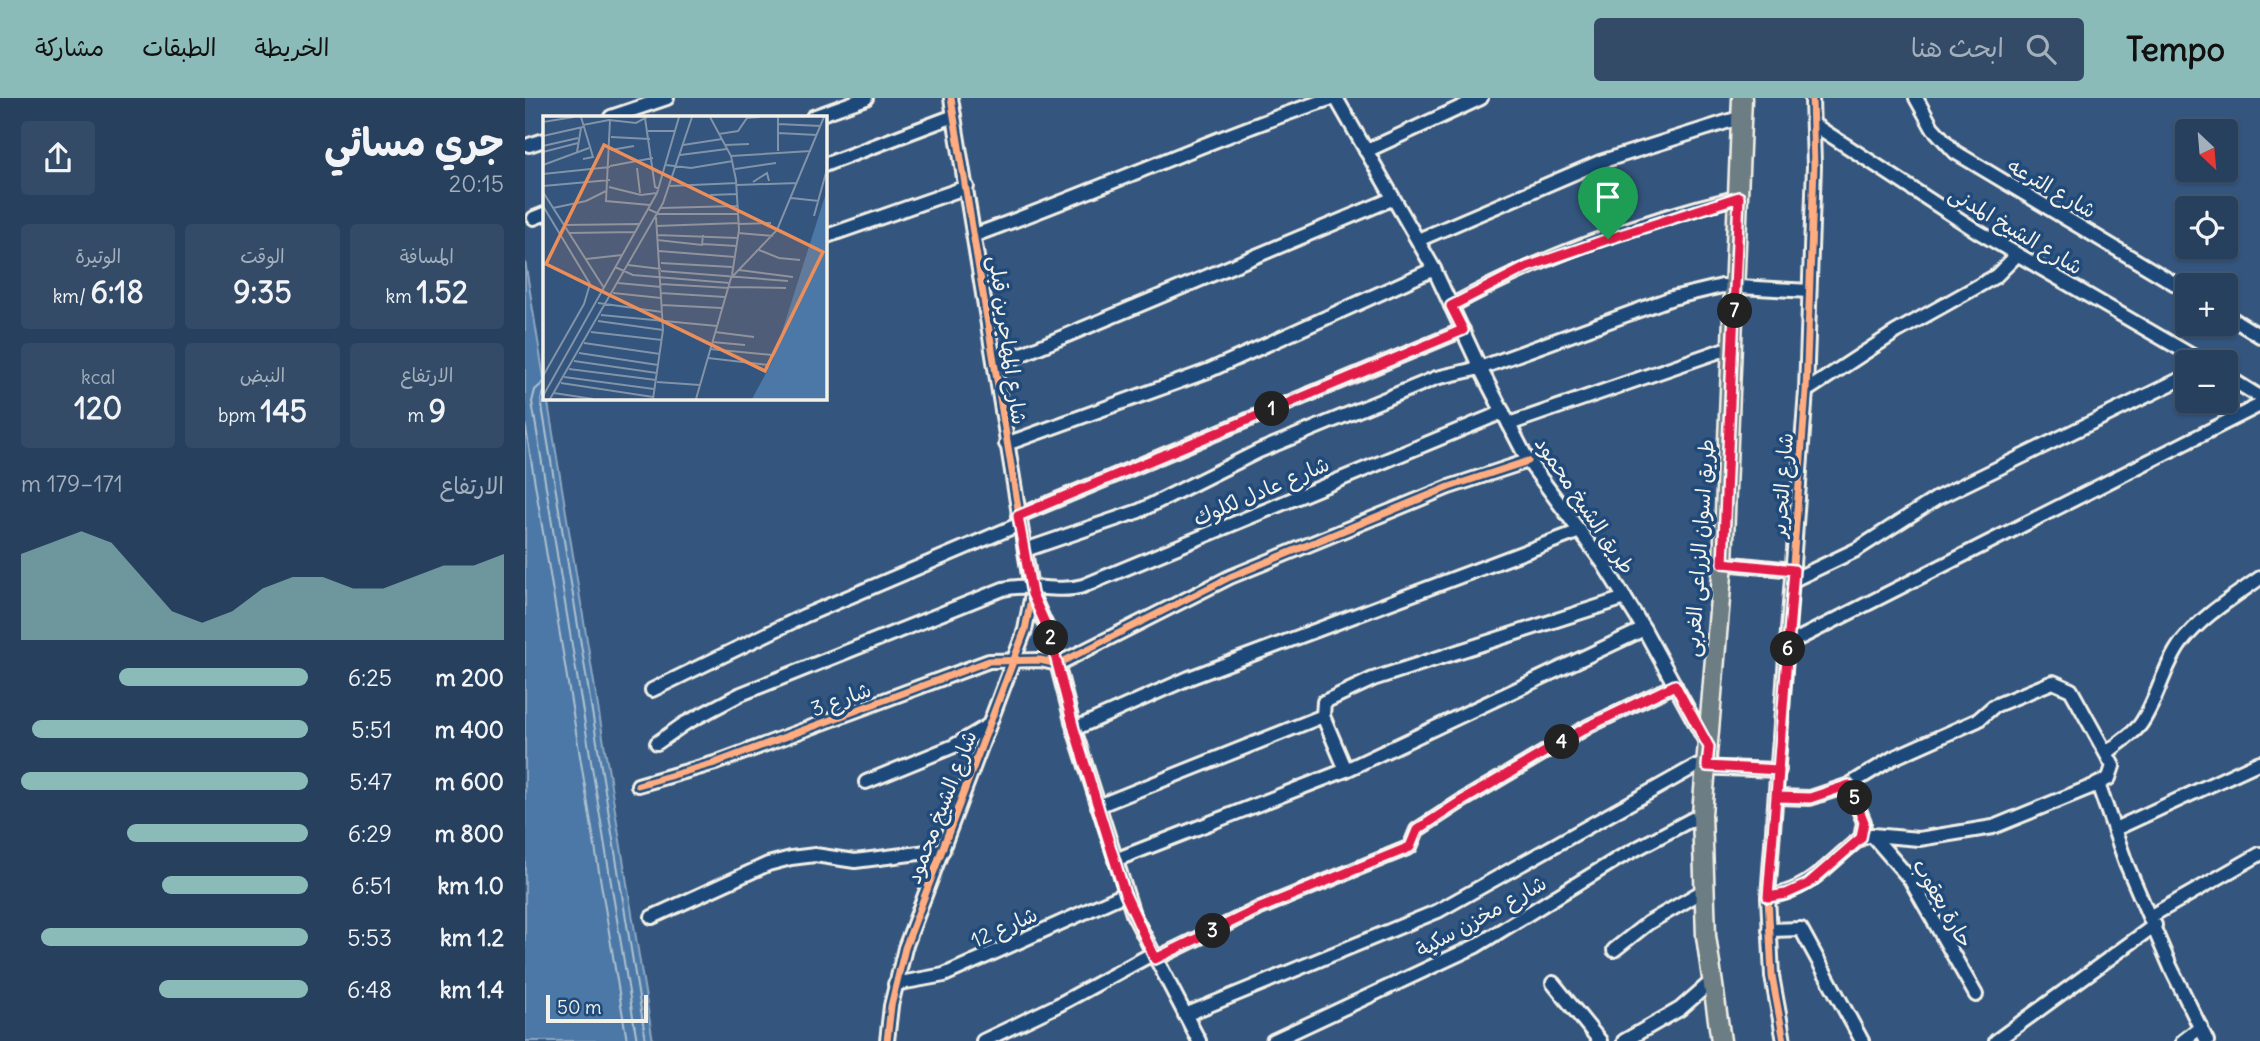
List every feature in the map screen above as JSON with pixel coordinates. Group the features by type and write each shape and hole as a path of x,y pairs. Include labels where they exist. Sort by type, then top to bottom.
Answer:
{"main road":[{"name":"طريق اسوان الزراعى الغربى","path":"1721,1041 1703,891 1702,814 1723,563 1734,346 1742,98"}],"street":[{"path":"614,116 667,98"},
{"path":"816,116 866,98"},
{"name":"شارع المهاجرين قبلى","path":"951,98 1032,590"},
{"path":"975,235 1083,197 1267,120 1334,98"},
{"name":"طريق الشيخ محمود","path":"1334,98 1434,269 1480,368 1528,461 1625,598 1709,747"},
{"path":"1366,151 1481,98"},
{"name":"شارع التحرير","path":"1784,1041 1776,998 1768,897 1806,391 1812,98"},
{"name":"شارع الترعه","path":"1916,98 1932,127 1955,152 2175,284"},
{"path":"826,164 954,116"},
{"path":"1418,240 1600,162 1742,117"},
{"name":"شارع الشيخ المدنى","path":"1813,124 2017,255 2182,350"},
{"path":"529,145 543,139"},
{"path":"826,236 967,187"},
{"path":"1451,306 1527,267 1664,219 1739,197"},
{"path":"996,365 1392,199"},
{"path":"1806,391 1896,332 1996,276 2017,255"},
{"path":"1006,444 1208,371 1434,269"},
{"path":"1025,550 1139,511 1259,451 1436,378 1480,368 1672,298 1709,288 1736,286 1809,291"},
{"path":"2238,322 2260,336"},
{"path":"652,690 804,616 1019,520 1463,330"},
{"path":"1509,424 1734,346"},
{"path":"1723,563 1793,575 1856,550 1937,498 2175,382"},
{"path":"2238,383 2260,397"},
{"path":"1789,644 2260,405"},
{"name":"شارع عادل لكلوك","path":"657,743 684,724 741,694 1003,589 1057,591 1083,586 1503,411"},
{"path":"1058,664 1230,577 1449,487 1528,461"},
{"path":"1074,729 1189,678 1580,531"},
{"path":"2106,753 2139,727 2156,698 2166,668 2182,643 2209,615 2260,578"},
{"path":"1032,590 1049,632 1074,729 1125,894 1153,957 1199,1041"},
{"name":"شارع الشيخ محمود","path":"887,1041 895,984 905,948 1028,620 1032,590"},
{"path":"1346,769 1323,716 1324,702 1373,679 1625,598"},
{"path":"1115,860 1346,769 1644,629"},
{"name":"شارع 3","path":"638,785 715,763 982,664 1040,660 1058,664"},
{"path":"1768,897 1786,894 1808,884 1867,836 1919,839 1993,827 2098,784 2109,778 2113,770 2071,690 2053,682 1994,706 1978,720 1893,758 1849,785 1810,798 1777,797"},
{"path":"983,1041 1153,957 1258,909 1410,847 1417,830 1460,802 1589,726 1675,685"},
{"path":"1098,806 1323,716"},
{"path":"866,782 954,747 991,724"},
{"path":"2115,830 2260,762"},
{"path":"1185,1015 1438,911 1684,771 1707,766 1779,770"},
{"path":"2098,784 2171,968 2207,1041"},
{"path":"1849,785 1867,836"},
{"name":"شارع مخزن سكية","path":"1273,1041 1476,946 1619,858 1702,814"},
{"name":"حارة يعقوب","path":"1867,836 1910,879 1976,995"},
{"path":"652,917 768,864 791,858 815,855 855,861 943,850"},
{"path":"1996,1041 2153,921 2260,854"},
{"path":"1614,950 1648,923 1703,891"},
{"name":"شارع 12","path":"895,984 944,975 1125,894"},
{"path":"1769,930 1801,929 1862,1041"},
{"path":"1624,1041 1671,1015 1712,981"},
{"path":"1553,983 1600,1041"},
{"path":"2183,1041 2201,1027"}],"water":[{"path":"525,261 543,372 543,399 547,399 653,1041 525,1041"}],"cycle path":[{"path":"887,1041 891,1006 905,948 1025,630 1032,594 951,98"},
{"path":"1784,1041 1772,976 1768,897 1806,391 1814,166 1812,98"},
{"path":"638,785 715,763 989,661 1040,660 1058,664 1230,577 1449,487 1528,461"}],"route":[{"path":"1608,239 1527,267 1451,306 1463,330 1018,516 1032,594 1049,632 1074,729 1125,894 1155,959 1258,909 1410,847 1414,843 1417,830 1460,802 1589,726 1675,685 1709,747 1707,766 1779,770 1777,797 1810,798 1849,785 1864,822 1861,838 1808,884 1786,894 1768,897 1777,797 1794,570 1723,563 1739,197 1706,205 1608,239"}]}
